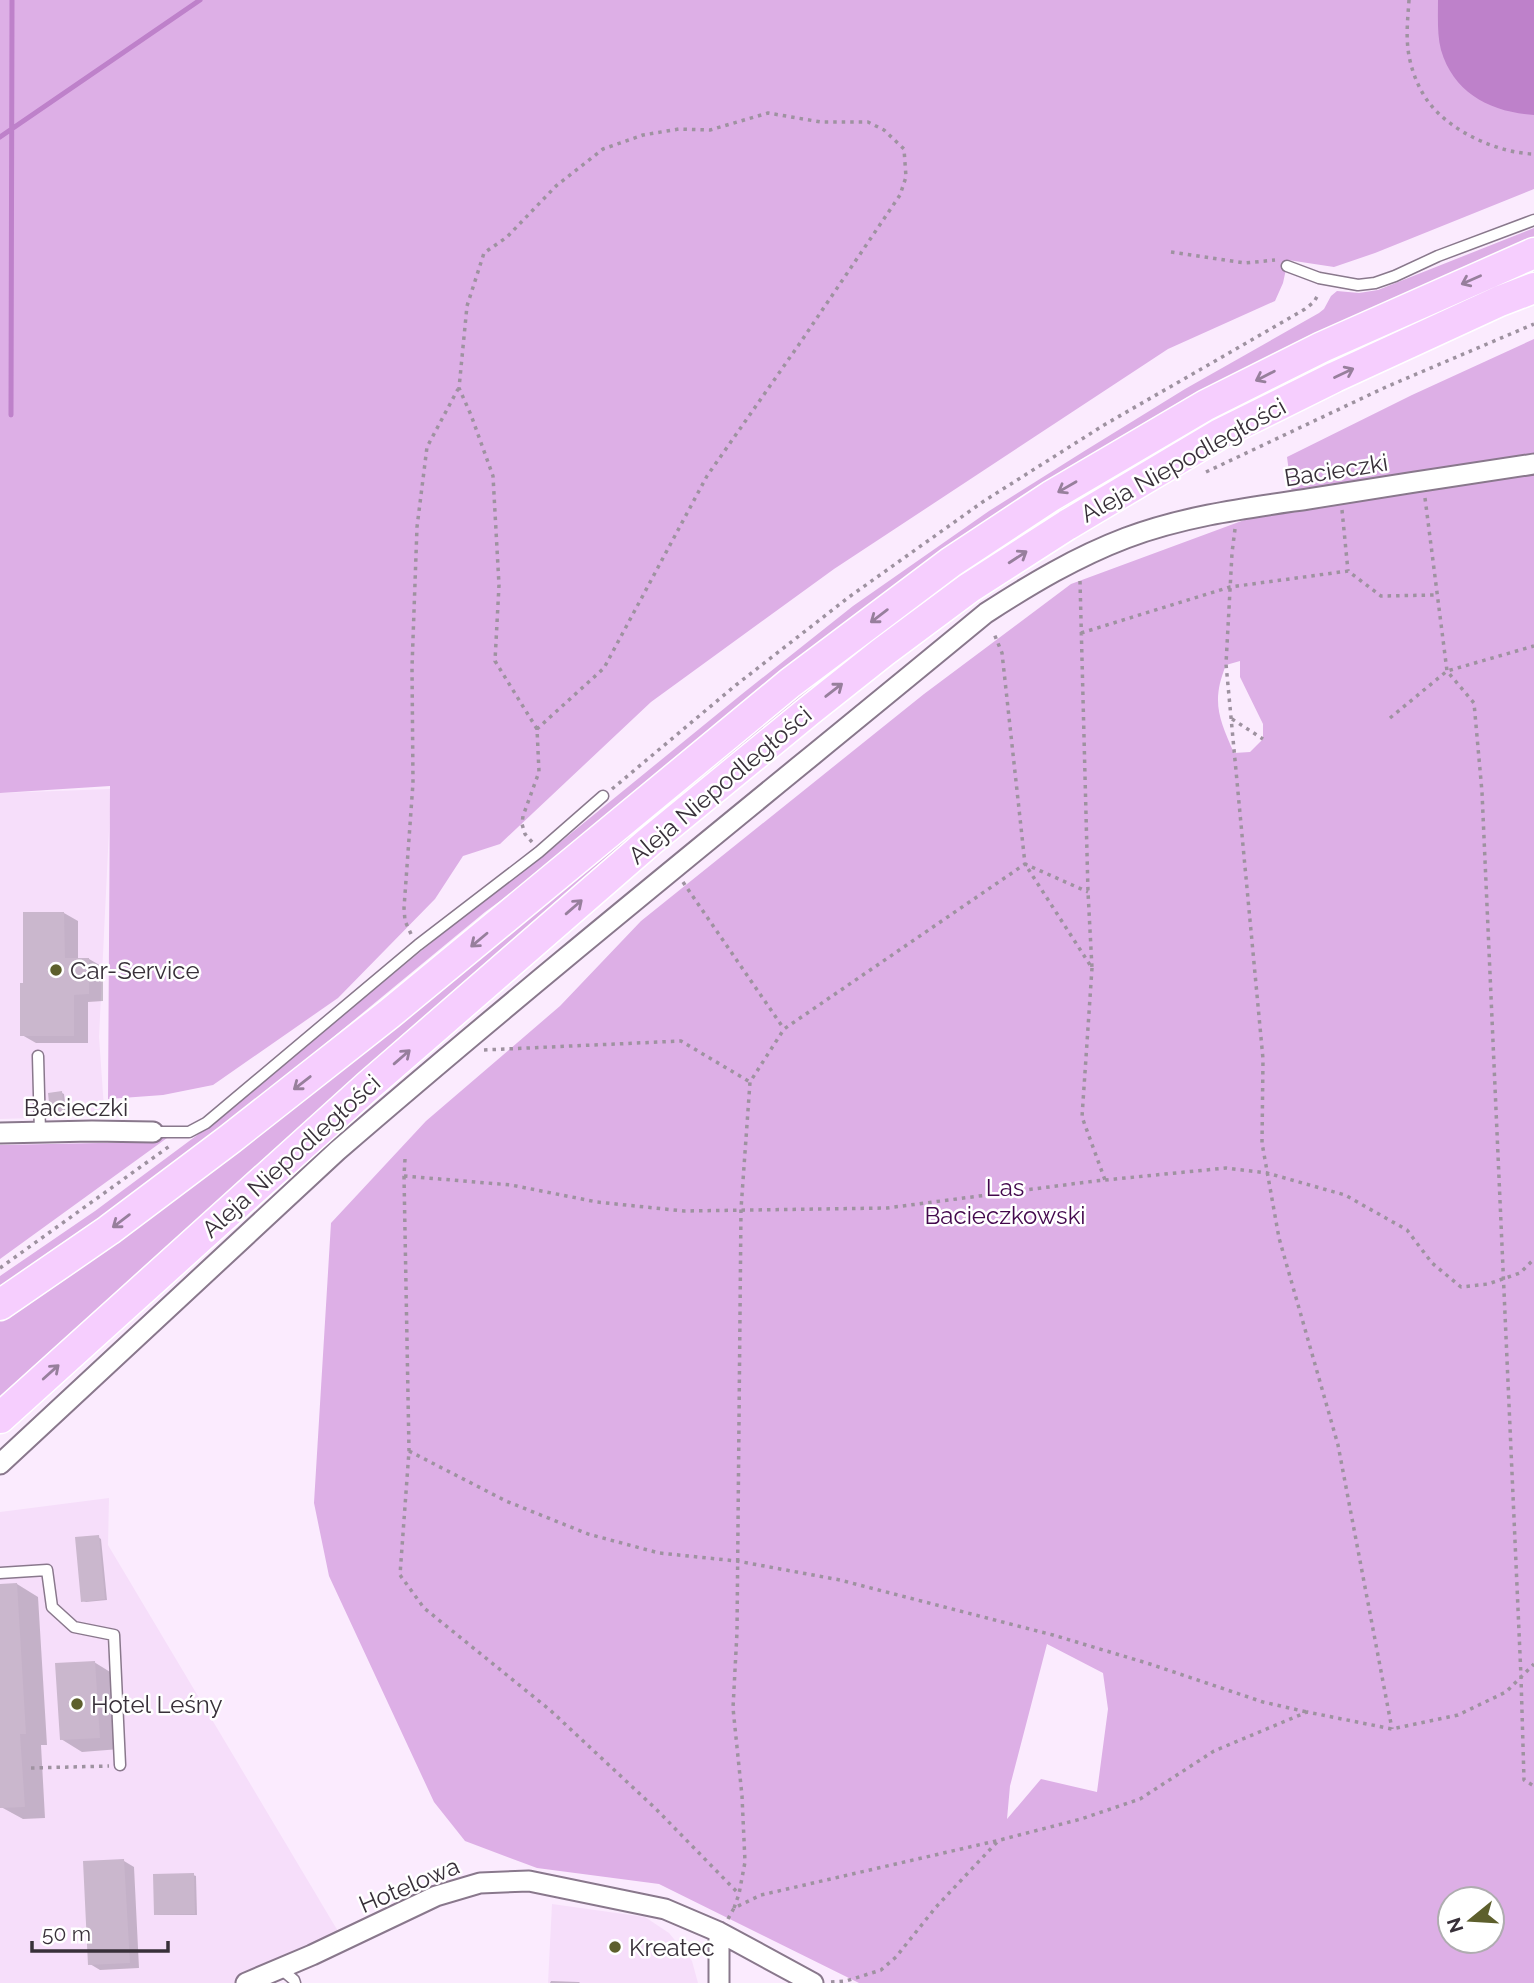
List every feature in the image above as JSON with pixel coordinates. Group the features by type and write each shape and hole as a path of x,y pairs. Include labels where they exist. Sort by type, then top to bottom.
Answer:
{"main road":[{"name":"Aleja Niepodległości","path":"0,1305 109,1230 390,1014 790,683 951,562 1051,496 1206,405 1322,347 1534,253"},
{"name":"Aleja Niepodległości","path":"0,1418 348,1105 649,842 820,701 969,588 1067,525 1220,434 1348,371 1534,288"}],"street":[{"name":"Bacieczki","path":"0,1464 337,1151 665,875 986,613 1042,577 1082,557 1147,531 1237,510 1534,464"},
{"name":"Bacieczki","path":"0,1133 153,1132"},
{"name":"Hotelowa","path":"246,1983 436,1896 480,1882 529,1881 665,1909 719,1932 813,1983"},
{"path":"719,1932 719,1983"}],"lane":[{"path":"1290,267 1319,278 1357,285 1376,283 1438,256 1534,220"},
{"path":"153,1132 189,1132 206,1123 418,944 540,852 603,796"},
{"path":"38,1056 40,1132"},
{"path":"0,1573 47,1570 52,1607 74,1627 114,1635 120,1765"},
{"path":"281,1968 295,1983"}],"path":[{"path":"1409,0 1408,48 1415,78 1430,104 1456,127 1492,146 1534,154"},
{"path":"418,944 405,921 404,908 414,783 412,667 416,527 427,447 459,388 467,306 484,253 508,237 556,186 603,149 643,135 678,129 710,130 768,113 821,121 868,122 884,130 904,149 906,177 900,195 707,476 604,668 537,729"},
{"path":"1171,252 1245,263 1287,259 1290,267"},
{"path":"1205,472 1386,387 1534,324"},
{"path":"459,388 493,476 499,585 495,661 537,729 539,772 522,824 524,834 540,852"},
{"path":"1423,489 1447,671 1474,703 1482,792 1524,1780 1534,1786"},
{"path":"1341,494 1348,571"},
{"path":"1237,510 1226,664 1263,1059 1262,1143 1279,1238 1338,1445 1392,1729"},
{"path":"1081,633 1230,587 1348,571 1381,596 1437,595"},
{"path":"1080,581 1092,968 1082,1117 1105,1180"},
{"path":"986,613 1002,653 1025,864 1092,968"},
{"path":"1390,718 1447,671 1534,646"},
{"path":"1231,718 1263,739"},
{"path":"1025,864 1088,892"},
{"path":"719,1932 734,1908 745,1862 743,1796 733,1708 737,1632 741,1209 750,1082 784,1029 1025,864"},
{"path":"680,878 784,1029"},
{"path":"473,1051 681,1041 750,1082"},
{"path":"0,1268 189,1132"},
{"path":"405,1159 409,1451 400,1575 424,1608 550,1710 656,1809 739,1894"},
{"path":"404,1176 511,1185 597,1202 684,1210 887,1208 1105,1180 1226,1168 1267,1172 1345,1195 1407,1230 1432,1263 1461,1287 1488,1283 1520,1273 1534,1259"},
{"path":"409,1451 506,1501 588,1534 659,1553 737,1561 841,1580 1053,1635 1263,1702 1392,1729 1458,1715 1506,1692 1534,1664"},
{"path":"734,1908 761,1895 1000,1840 1081,1819 1140,1799 1214,1751 1307,1712"},
{"path":"31,1768 120,1765"},
{"path":"813,1983 846,1982 881,1970 896,1957 936,1907 1000,1840"}],"shaded area":[{"path":"1438,0 1534,0 1534,115 1489,105 1476,98 1455,78 1441,50"},
{"path":"111,789 99,1037 104,1108 67,1117 0,1119 0,793"},
{"path":"109,1498 108,1545 348,1948 272,1983 0,1983 0,1512"},
{"name":"Kreatec","path":"552,1904 645,1917 669,1933 692,1961 698,1983 548,1983"}],"green space":[{"path":"0,0 1534,0 1534,189 1334,267 1288,260 1283,283 1275,301 1168,349 834,569 651,702 500,844 463,856 435,899 338,998 213,1085 163,1095 108,1099 110,786 0,793"},
{"path":"1534,228 1534,241 1399,296 1306,340 992,519 856,614 549,865 485,912 205,1143 0,1290 0,1276 95,1211 200,1133 482,901 542,857 853,606 989,511 1185,389 1319,313 1337,291 1359,293 1378,290"},
{"path":"1534,271 1534,278 1011,546 0,1404 0,1319 397,1025 566,888 767,719 875,634 1008,541 1227,408 1357,346"},
{"name":"Las Bacieczkowski","path":"1534,339 1534,1983 859,1983 659,1884 537,1868 465,1841 434,1802 329,1576 314,1503 331,1223 426,1121 560,1006 641,921 924,694 1071,584 1293,502 1287,457","holes":["1240,661 1240,677 1263,724 1263,739 1250,752 1234,753 1224,730 1218,700 1226,665","1047,1644 1103,1673 1108,1709 1097,1792 1041,1779 1007,1819 1010,1786"]},
{"path":"149,1138 167,1138 0,1259 0,1145 148,1142"}],"building":[{"name":"Car-Service","path":"23,912 64,912 65,958 89,958 89,994 74,995 74,1036 20,1036"},
{"path":"62,1091 64,1111 50,1112 48,1093"},
{"path":"99,1535 105,1599 81,1602 75,1537"},
{"path":"17,1583 26,1734 20,1734 25,1807 0,1808 0,1584"},
{"path":"95,1661 100,1738 60,1740 55,1663"},
{"path":"124,1859 130,1963 88,1965 83,1861"},
{"path":"194,1873 195,1914 154,1915 153,1874"}],"waterway":[{"path":"11,415 12,0"},
{"path":"0,137 200,0"}],"place":[{"name":"Car-Service","path":"56,970"},
{"name":"Hotel Leśny","path":"77,1704"},
{"name":"Kreatec","path":"615,1947"}]}
